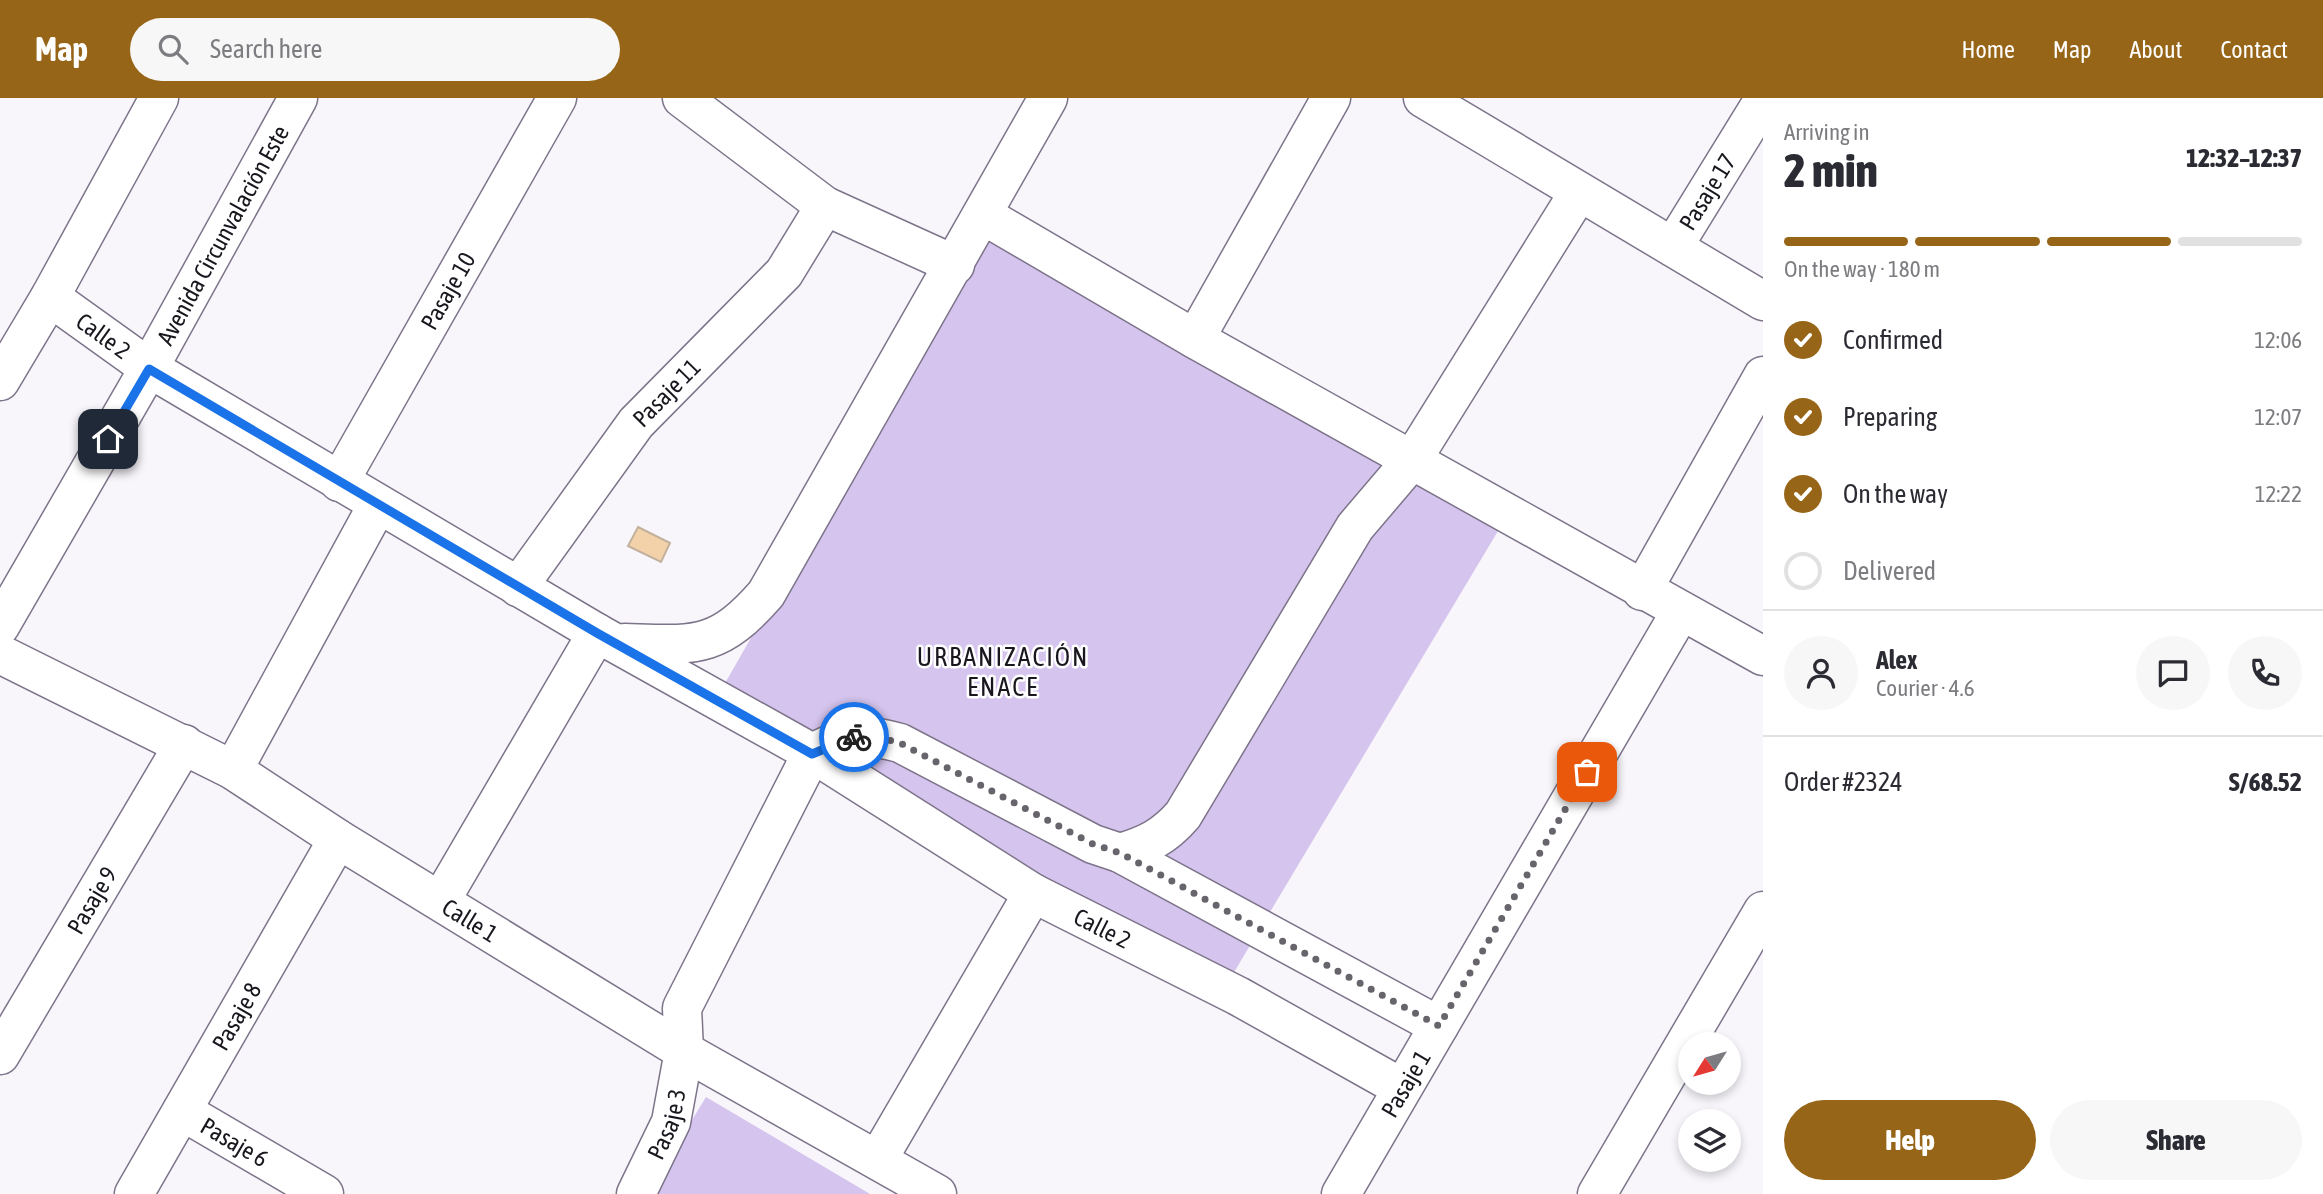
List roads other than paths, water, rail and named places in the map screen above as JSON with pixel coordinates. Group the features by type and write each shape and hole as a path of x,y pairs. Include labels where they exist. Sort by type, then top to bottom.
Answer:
{"street":[{"path":"0,381 50,297 159,98"},
{"name":"Avenida Circunvalación Este","path":"0,626 149,369 298,98"},
{"name":"Pasaje 10","path":"339,481 557,98"},
{"path":"682,98 825,206 954,265"},
{"path":"441,900 608,638 691,645 725,632 747,616 766,594 1048,98"},
{"path":"1195,339 1331,98"},
{"path":"1423,98 1763,301"},
{"name":"Pasaje 17","path":"1673,247 1763,101"},
{"path":"1120,853 1149,845 1169,831 1183,815 1355,527 1412,460 1579,192"},
{"name":"Pasaje 11","path":"518,587 636,423 784,273 825,206"},
{"path":"983,215 1195,339 1642,592 1763,656"},
{"name":"Calle 2","path":"50,297 149,369 518,587 812,754 1033,893 1238,996 1402,1088"},
{"path":"1642,592 1763,376"},
{"path":"233,770 377,504"},
{"name":"Pasaje 1","path":"1341,1194 1681,611"},
{"name":"Calle 1","path":"0,654 233,770 338,839 684,1051 878,1158 937,1194"},
{"path":"812,754 836,741 865,734 900,743 1093,844 1120,853 1439,1026"},
{"name":"Pasaje 9","path":"0,1055 184,744"},
{"name":"Pasaje 3","path":"636,1194 671,1122 684,1051 682,1008 812,754"},
{"name":"Pasaje 8","path":"134,1194 338,839"},
{"path":"878,1158 1033,893"},
{"path":"1597,1194 1763,911"},
{"name":"Pasaje 6","path":"182,1111 324,1194"}],"district":[{"name":"URBANIZACIÓN ENACE","path":"1003,672"}]}
